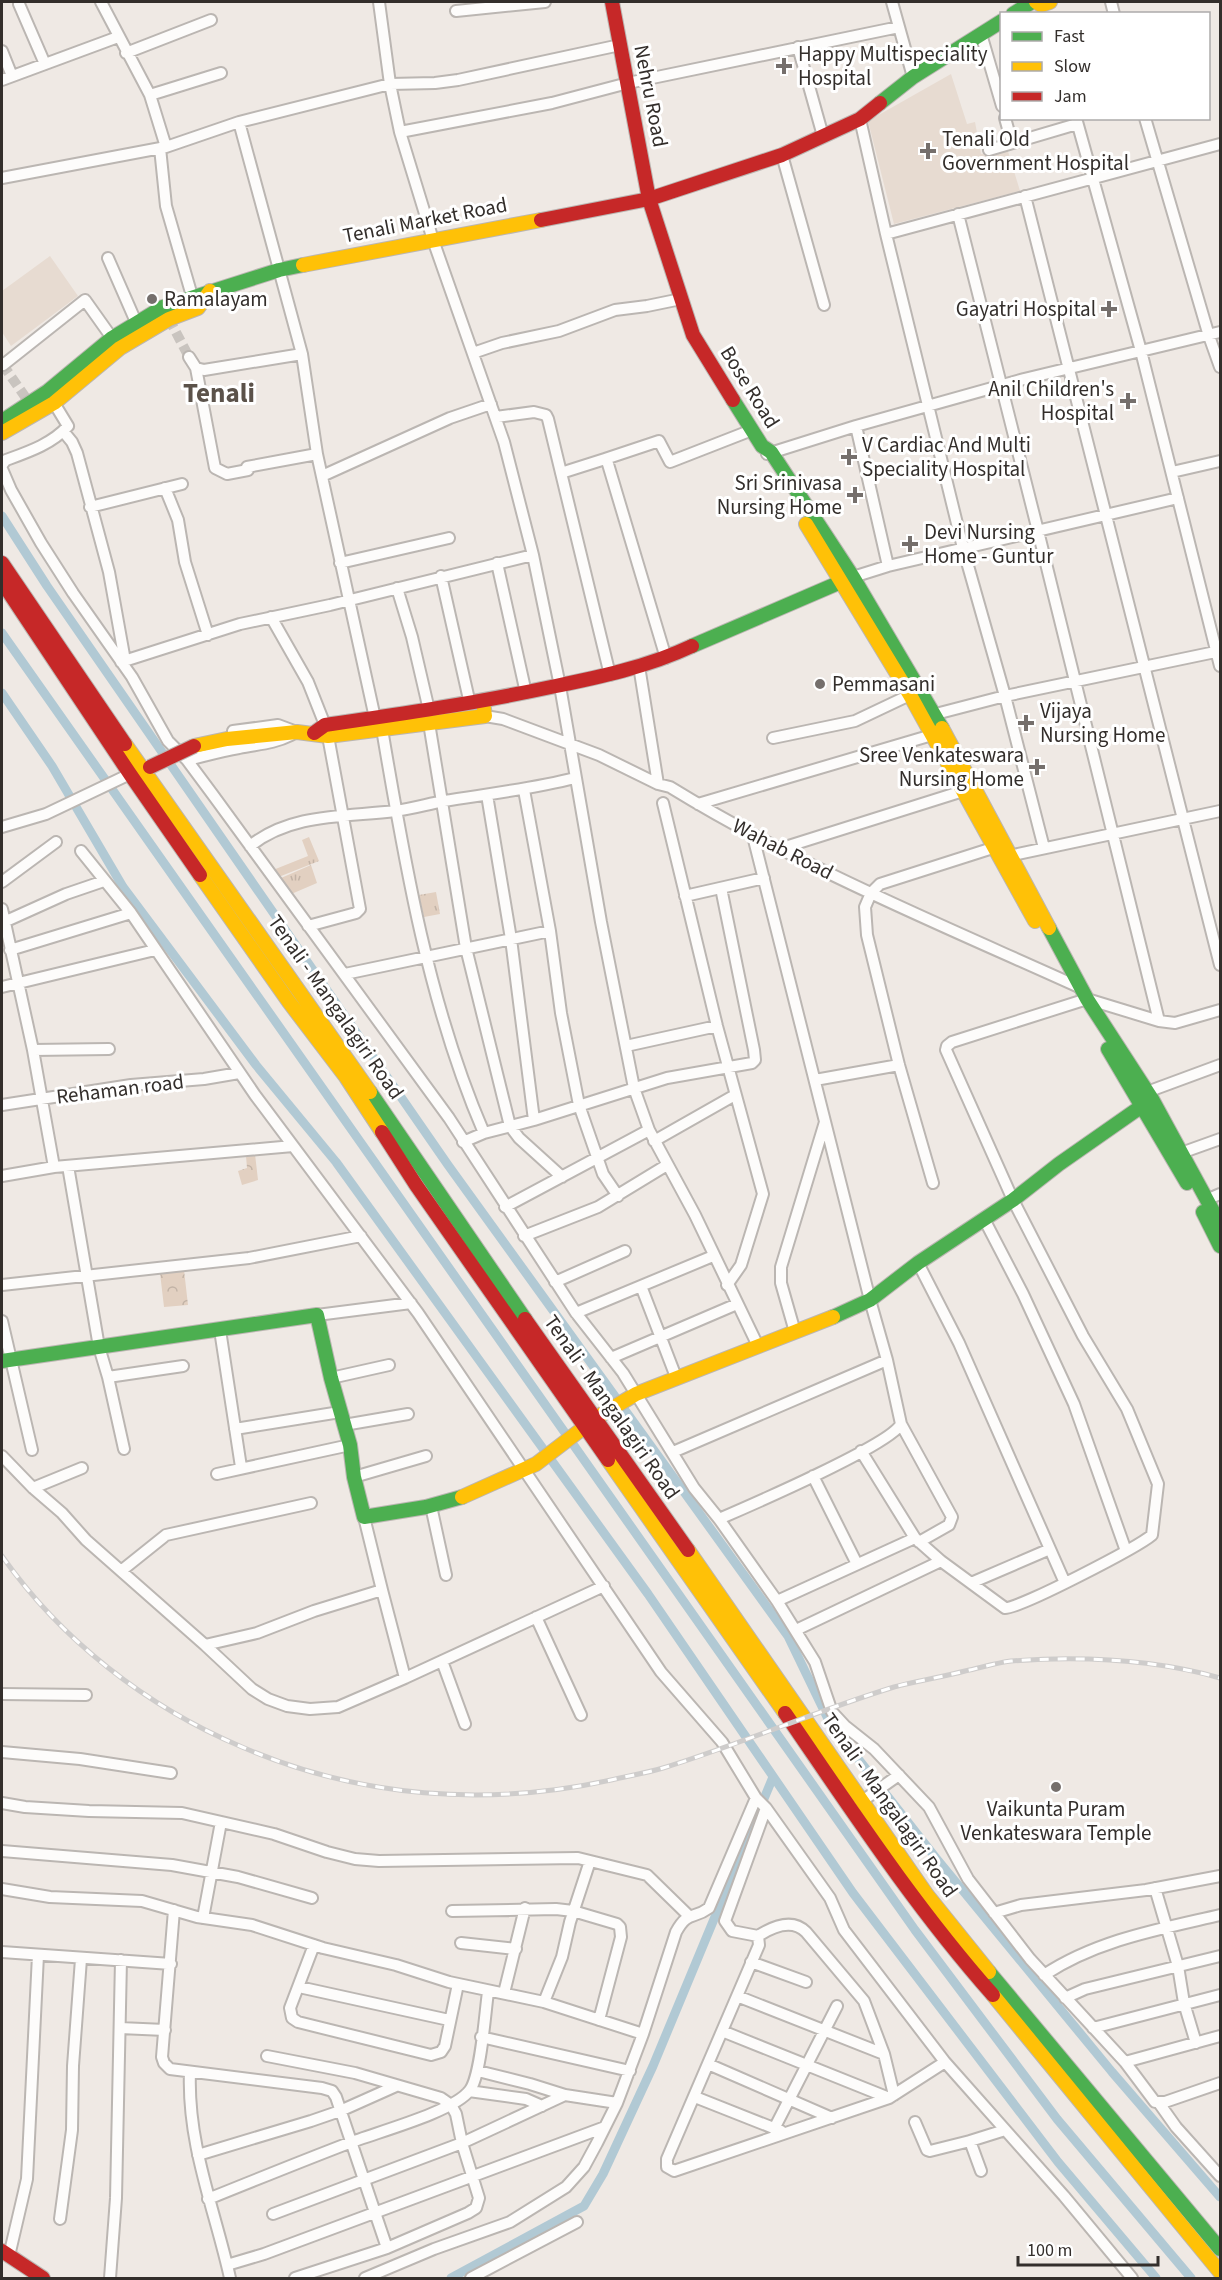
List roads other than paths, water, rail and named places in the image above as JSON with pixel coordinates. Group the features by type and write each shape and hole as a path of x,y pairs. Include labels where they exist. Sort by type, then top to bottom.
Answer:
{"main road":[{"name":"Nehru Road","path":"612,2 649,199"},
{"path":"1019,12 1041,5"},
{"name":"Tenali Market Road","path":"2,421 32,405 54,403 120,348 192,296 279,270 649,199 782,155 860,118 913,77 1000,22"},
{"name":"Bose Road","path":"649,199 693,335 847,580 928,716"},
{"name":"Tenali Market Road","path":"2,433 112,338 136,322 166,313 198,308 210,291"},
{"path":"2,563 136,772 282,992 346,1077 416,1185 589,1424 648,1515 912,1896 961,1959 1221,2272"},
{"path":"136,772 194,746 227,739 322,731 429,716 479,707 525,693 610,675 666,658 847,580"},
{"path":"2,582 136,772"},
{"path":"429,716 479,707"},
{"path":"928,716 932,735 963,791 1002,851"},
{"path":"928,716 1079,993 1181,1153 1221,1224"},
{"path":"6,1360 317,1315 331,1378 350,1445 354,1477 364,1516 431,1506 454,1500 530,1467 589,1424 633,1396 676,1377 855,1309 918,1263 1013,1200 1147,1099"},
{"path":"1147,1099 1221,1246"},
{"name":"Tenali - Mangalagiri Road","path":"589,1424 683,1542 865,1798 927,1895 971,1951 1221,2249"},
{"path":"5,2254 43,2278"}],"street":[{"path":"101,2 150,95 163,148 166,206 192,296"},
{"path":"379,2 390,84 400,132 433,240 504,442 533,555 560,686 575,778 634,1088 651,1135 695,1215 758,1346"},
{"path":"456,10 545,2"},
{"path":"892,2 913,77"},
{"path":"19,4 45,64"},
{"path":"126,52 211,20"},
{"path":"400,132 552,103 628,83 899,27"},
{"path":"981,34 1000,99"},
{"path":"2,51 7,78 118,37"},
{"path":"2,178 163,148 239,122 390,84 458,80 620,45"},
{"path":"798,47 823,136"},
{"path":"150,95 221,73"},
{"path":"860,118 963,548 1005,696 1044,848"},
{"path":"1006,120 1012,143"},
{"path":"1146,120 1215,334 1221,367"},
{"path":"989,150 1077,121 1141,351 1221,666"},
{"path":"239,122 302,354 317,454 348,600 378,723 427,957 466,1093 484,1133"},
{"path":"886,234 1221,144"},
{"path":"782,155 824,305"},
{"path":"1025,196 1221,965"},
{"path":"958,214 1159,1021"},
{"path":"108,258 136,322"},
{"path":"473,352 567,329 615,310 681,299"},
{"path":"2,363 3,365 85,300 112,338"},
{"path":"766,451 1001,386 1215,334"},
{"path":"196,368 204,370 302,354"},
{"path":"189,357 196,368 215,468 227,474 317,454"},
{"path":"54,403 68,426 53,439 6,460 2,467 10,490 41,543 123,661 168,741 186,760 449,1118 524,1236 611,1358 633,1396 673,1452 694,1488 719,1519 796,1630 815,1662 832,1712 845,1726 874,1749 896,1777 929,1807 968,1879 994,1913 1044,1975 1125,2062 1176,2127 1221,2176"},
{"path":"322,476 450,418 491,404"},
{"path":"496,417 534,412 546,415 610,675"},
{"path":"856,426 888,566"},
{"path":"561,473 659,441 669,462 752,430"},
{"path":"63,431 77,453 109,572 123,661"},
{"path":"605,459 666,658"},
{"path":"1172,472 1221,461"},
{"path":"90,507 182,484"},
{"path":"165,488 178,520 185,562 208,635"},
{"path":"847,580 888,566 1178,498"},
{"path":"340,563 449,538"},
{"path":"123,661 271,617 533,555"},
{"path":"497,563 525,693"},
{"path":"441,576 479,707"},
{"path":"397,588 414,645 429,716 466,948 510,1126 519,1138 562,1177"},
{"path":"271,617 308,682 322,731 360,909 356,913 308,926"},
{"path":"928,716 1005,696 1219,652"},
{"path":"639,666 658,784"},
{"path":"773,738 862,719 915,693"},
{"name":"Wahab Road","path":"479,707 503,719 599,754 658,784 670,787 753,836 1079,993 1159,1021 1184,1022 1221,1010"},
{"path":"174,747 200,737 278,725 297,732"},
{"path":"186,760 242,747 269,744 297,732"},
{"path":"698,804 932,735"},
{"path":"2,827 46,814 136,772"},
{"path":"250,846 272,832 303,821 341,814 396,811 443,801 524,790 575,778"},
{"path":"524,790 550,931 561,1013 579,1105 603,1174 618,1196"},
{"path":"779,849 963,791"},
{"path":"487,795 511,939 534,1120"},
{"path":"663,803 717,1026 763,1194 741,1265 727,1285"},
{"path":"933,1183 898,1065 867,935 864,912 875,887 885,882 1002,851 1044,848 1221,811"},
{"path":"753,836 887,1360 901,1424 952,1517 949,1526 857,1564 777,1601"},
{"path":"2,882 56,842"},
{"path":"81,851 130,914 239,1073 530,1467 661,1672 722,1742 756,1798 766,1808 830,1898 844,1930 945,2062 1132,2278"},
{"path":"685,896 764,878"},
{"path":"4,922 66,894 104,881"},
{"path":"463,1142 484,1133 676,1076 752,1063 755,1056 721,888"},
{"path":"2,909 33,1050 54,1167"},
{"path":"10,950 130,914"},
{"path":"345,975 550,931"},
{"path":"2,987 155,950"},
{"path":"861,1451 917,1540 941,1562 1002,1606 1011,1608 1065,1583 1152,1535 1158,1484 1125,1404 1083,1336 1013,1200 946,1055 947,1046 951,1042 1079,993"},
{"path":"626,1046 717,1026"},
{"path":"33,1050 109,1049"},
{"path":"815,1080 898,1065"},
{"path":"1147,1099 1221,1065"},
{"name":"Rehaman road","path":"2,1105 131,1085 204,1079 239,1073"},
{"path":"505,1207 597,1157 651,1135 735,1095"},
{"path":"795,1332 781,1283 781,1267 825,1121"},
{"path":"1181,1153 1221,1139"},
{"path":"2,1176 54,1167 293,1146"},
{"path":"524,1236 598,1208 667,1165"},
{"path":"68,1166 99,1347 124,1449"},
{"path":"1206,1200 1221,1194"},
{"path":"984,1219 1023,1294 1074,1404 1125,1551"},
{"path":"2,1285 249,1258 361,1236"},
{"path":"555,1282 625,1251"},
{"path":"576,1312 713,1256"},
{"path":"918,1263 959,1343 1065,1583"},
{"path":"641,1286 676,1377"},
{"path":"317,1315 411,1303"},
{"path":"611,1358 737,1305"},
{"path":"2,1321 6,1360 32,1450"},
{"path":"220,1330 241,1467"},
{"path":"673,1452 887,1360"},
{"path":"331,1378 389,1365"},
{"path":"108,1377 183,1366"},
{"path":"235,1429 408,1414"},
{"path":"719,1519 813,1476 861,1451 898,1430 901,1424"},
{"path":"217,1474 350,1445"},
{"path":"2,1456 33,1488 62,1513 86,1540 252,1689 268,1699 287,1706 310,1709 338,1707 604,1586"},
{"path":"354,1477 426,1456"},
{"path":"33,1488 82,1468"},
{"path":"813,1476 857,1564"},
{"path":"121,1571 166,1535 311,1503"},
{"path":"431,1506 446,1575"},
{"path":"364,1516 405,1678"},
{"path":"971,1583 1050,1549"},
{"path":"796,1630 941,1562"},
{"path":"205,1645 258,1633 314,1611 382,1590"},
{"path":"536,1617 581,1715"},
{"path":"442,1661 465,1724"},
{"path":"2,1694 86,1695"},
{"path":"2,1752 171,1773"},
{"path":"851,1809 896,1777"},
{"path":"365,2278 434,2249 510,2222 566,2187 584,2167 617,2103 630,2071 676,1932 688,1916 702,1914 709,1908 756,1798"},
{"path":"2,1803 25,1807 89,1811 182,1813 274,1834 355,1859 380,1861 578,1858 647,1875 688,1916"},
{"path":"766,1808 725,1921 732,1931 758,1936 778,1925 802,1929 864,2001 884,2054 892,2097"},
{"path":"203,1918 221,1822"},
{"path":"2,1851 171,1865 238,1877 312,1898"},
{"path":"544,2002 562,1957 573,1911 590,1861"},
{"path":"994,1913 1021,1905 1220,1879"},
{"path":"1155,1888 1178,1966 1196,2043"},
{"path":"2,1889 50,1897 142,1900 203,1918 252,1925 314,1945 396,1965 488,1992 504,1993 544,2002 643,2034"},
{"path":"504,1993 525,1908"},
{"path":"452,1911 525,1908 573,1911 613,1922 620,1928 621,1938 599,2019"},
{"path":"174,1910 162,2057 164,2063 170,2069 322,2088 334,2094 387,2248"},
{"path":"1044,1975 1066,1960 1099,1946 1166,1927 1221,1915"},
{"path":"758,1936 759,1944 667,2159 666,2164 670,2170 674,2171 787,2134 892,2097 945,2062"},
{"path":"461,1943 516,1949"},
{"path":"314,1945 290,2008 290,2014 294,2020 431,2055 441,2052 445,2046 458,1984"},
{"path":"2,1952 171,1964"},
{"path":"5,2254 27,2179 38,1955"},
{"path":"1065,1998 1085,1989 1221,1956"},
{"path":"60,2219 72,2130 81,1959"},
{"path":"110,2278 116,2198 121,1960"},
{"path":"751,1962 806,1982"},
{"path":"299,1987 449,2020"},
{"path":"208,2199 451,2105 470,2091 478,2071 488,1992"},
{"path":"1093,2028 1221,1995"},
{"path":"737,1996 884,2054"},
{"path":"774,2129 837,2006"},
{"path":"120,2028 165,2030"},
{"path":"722,2031 892,2097"},
{"path":"1125,2062 1221,2036"},
{"path":"482,2037 630,2071"},
{"path":"267,2056 355,2073 396,2086 428,2092 451,2105 458,2121 462,2143 479,2198 476,2208 387,2248 295,2278"},
{"path":"708,2064 832,2118"},
{"path":"478,2071 565,2095 617,2103"},
{"path":"190,2072 191,2118 198,2155 230,2278"},
{"path":"1159,2103 1221,2083"},
{"path":"198,2155 340,2111 396,2086"},
{"path":"470,2091 526,2099 542,2106"},
{"path":"273,2214 462,2143 565,2095"},
{"path":"695,2097 787,2134"},
{"path":"915,2122 927,2150 930,2151 1005,2130"},
{"path":"227,2265 264,2254 605,2127"},
{"path":"970,2141 981,2171"},
{"path":"471,2278 578,2222"}],"waterway":[{"path":"2,516 47,586 448,1165 788,1636 830,1723 936,1858 1112,2072 1220,2197"},
{"path":"2,633 915,1930 1057,2119 1191,2278"},
{"path":"2,693 52,766 123,887 256,1065 336,1162 648,1594 853,1893 1058,2162 1156,2278"},
{"path":"451,2278 584,2206 603,2174 653,2066 773,1777"}],"tunnel":[{"path":"169,319 189,357"},
{"path":"3,365 26,398"}],"railway":[{"path":"2,1556 25,1587 79,1643 108,1668 173,1712 242,1747 287,1764 378,1787 424,1793 471,1795 518,1793 564,1788 644,1773 692,1759 894,1687 1011,1661 1117,1660 1169,1667 1220,1678"}],"place":[{"name":"Happy Multispeciality Hospital","path":"784,66"},
{"name":"Tenali Old Government Hospital","path":"928,151"},
{"name":"Ramalayam","path":"152,299"},
{"name":"Gayatri Hospital","path":"1109,309"},
{"name":"Anil Children's Hospital","path":"1128,401"},
{"name":"V Cardiac And Multi Speciality Hospital","path":"849,457"},
{"name":"Sri Srinivasa Nursing Home","path":"855,495"},
{"name":"Devi Nursing Home - Guntur","path":"910,544"},
{"name":"Pemmasani","path":"820,684"},
{"name":"Vijaya Nursing Home","path":"1026,723"},
{"name":"Sree Venkateswara Nursing Home","path":"1037,767"},
{"name":"Vaikunta Puram Venkateswara Temple","path":"1056,1787"}],"district":[{"name":"Tenali","path":"219,393"}]}
